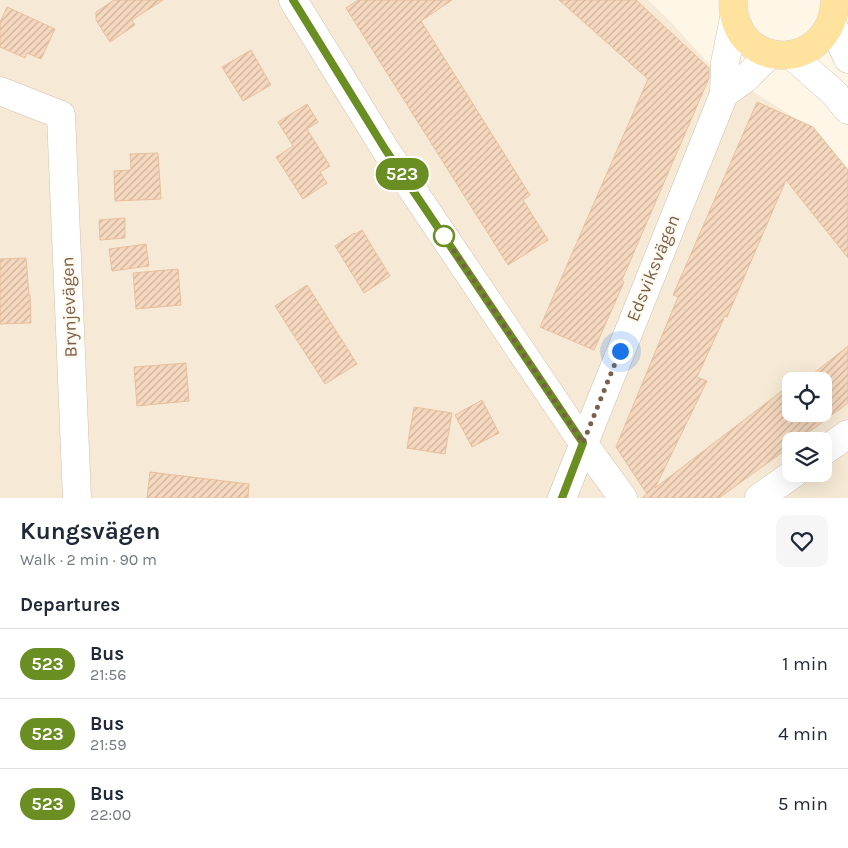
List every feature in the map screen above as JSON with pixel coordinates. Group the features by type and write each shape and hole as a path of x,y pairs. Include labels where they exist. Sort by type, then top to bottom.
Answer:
{"main road":[{"path":"730,7 738,28 746,39 758,50 781,54 813,47 826,35 834,12"}],"street":[{"path":"293,0 385,149 622,498"},
{"name":"Edsviksvägen","path":"562,498 724,94 730,7"},
{"path":"834,12 848,59"},
{"path":"724,94 781,54 834,93 848,110"},
{"name":"Brynjevägen","path":"0,91 61,115 77,498"},
{"path":"832,445 848,434"},
{"path":"759,498 782,482"}],"shaded area":[{"path":"0,0 648,0 709,64 798,120 848,179 848,498 0,498"}],"building":[{"path":"114,0 163,0 132,20 135,25 110,42 96,20 96,12"},
{"path":"358,0 452,0 421,21 530,195 523,200 548,240 508,265 346,8"},
{"path":"559,0 636,0 709,68 709,78 594,350 540,327 648,79"},
{"path":"7,7 55,29 41,59 27,53 25,58 0,47 0,22"},
{"path":"251,50 271,85 243,101 222,67"},
{"path":"757,102 813,127 848,170 848,258 786,180 727,317 725,316 697,377 707,381 655,488 782,391 782,422 822,422 809,432 782,432 782,452 719,498 642,498 647,494 616,447 678,297 673,295"},
{"path":"307,104 318,122 307,129 330,166 320,172 327,183 303,199 276,157 293,146 278,122"},
{"path":"158,153 161,199 115,201 114,171 131,170 130,154"},
{"path":"125,218 125,238 100,240 99,220"},
{"path":"362,230 390,276 364,293 335,246"},
{"path":"146,244 149,266 112,271 109,249"},
{"path":"26,258 31,323 0,324 0,259"},
{"path":"178,269 181,305 136,309 133,273"},
{"path":"307,285 357,364 325,384 275,306"},
{"path":"848,346 848,403 832,415 832,372 815,372"},
{"path":"186,363 189,401 137,406 134,367"},
{"path":"482,400 499,433 472,447 455,415"},
{"path":"414,407 452,413 445,454 407,448"},
{"path":"150,472 249,484 248,498 147,498"}],"bus line":[{"name":"523","path":"293,0 385,149 583,443 562,498"}],"route":[{"path":"444,236 583,443 620,351"}]}
